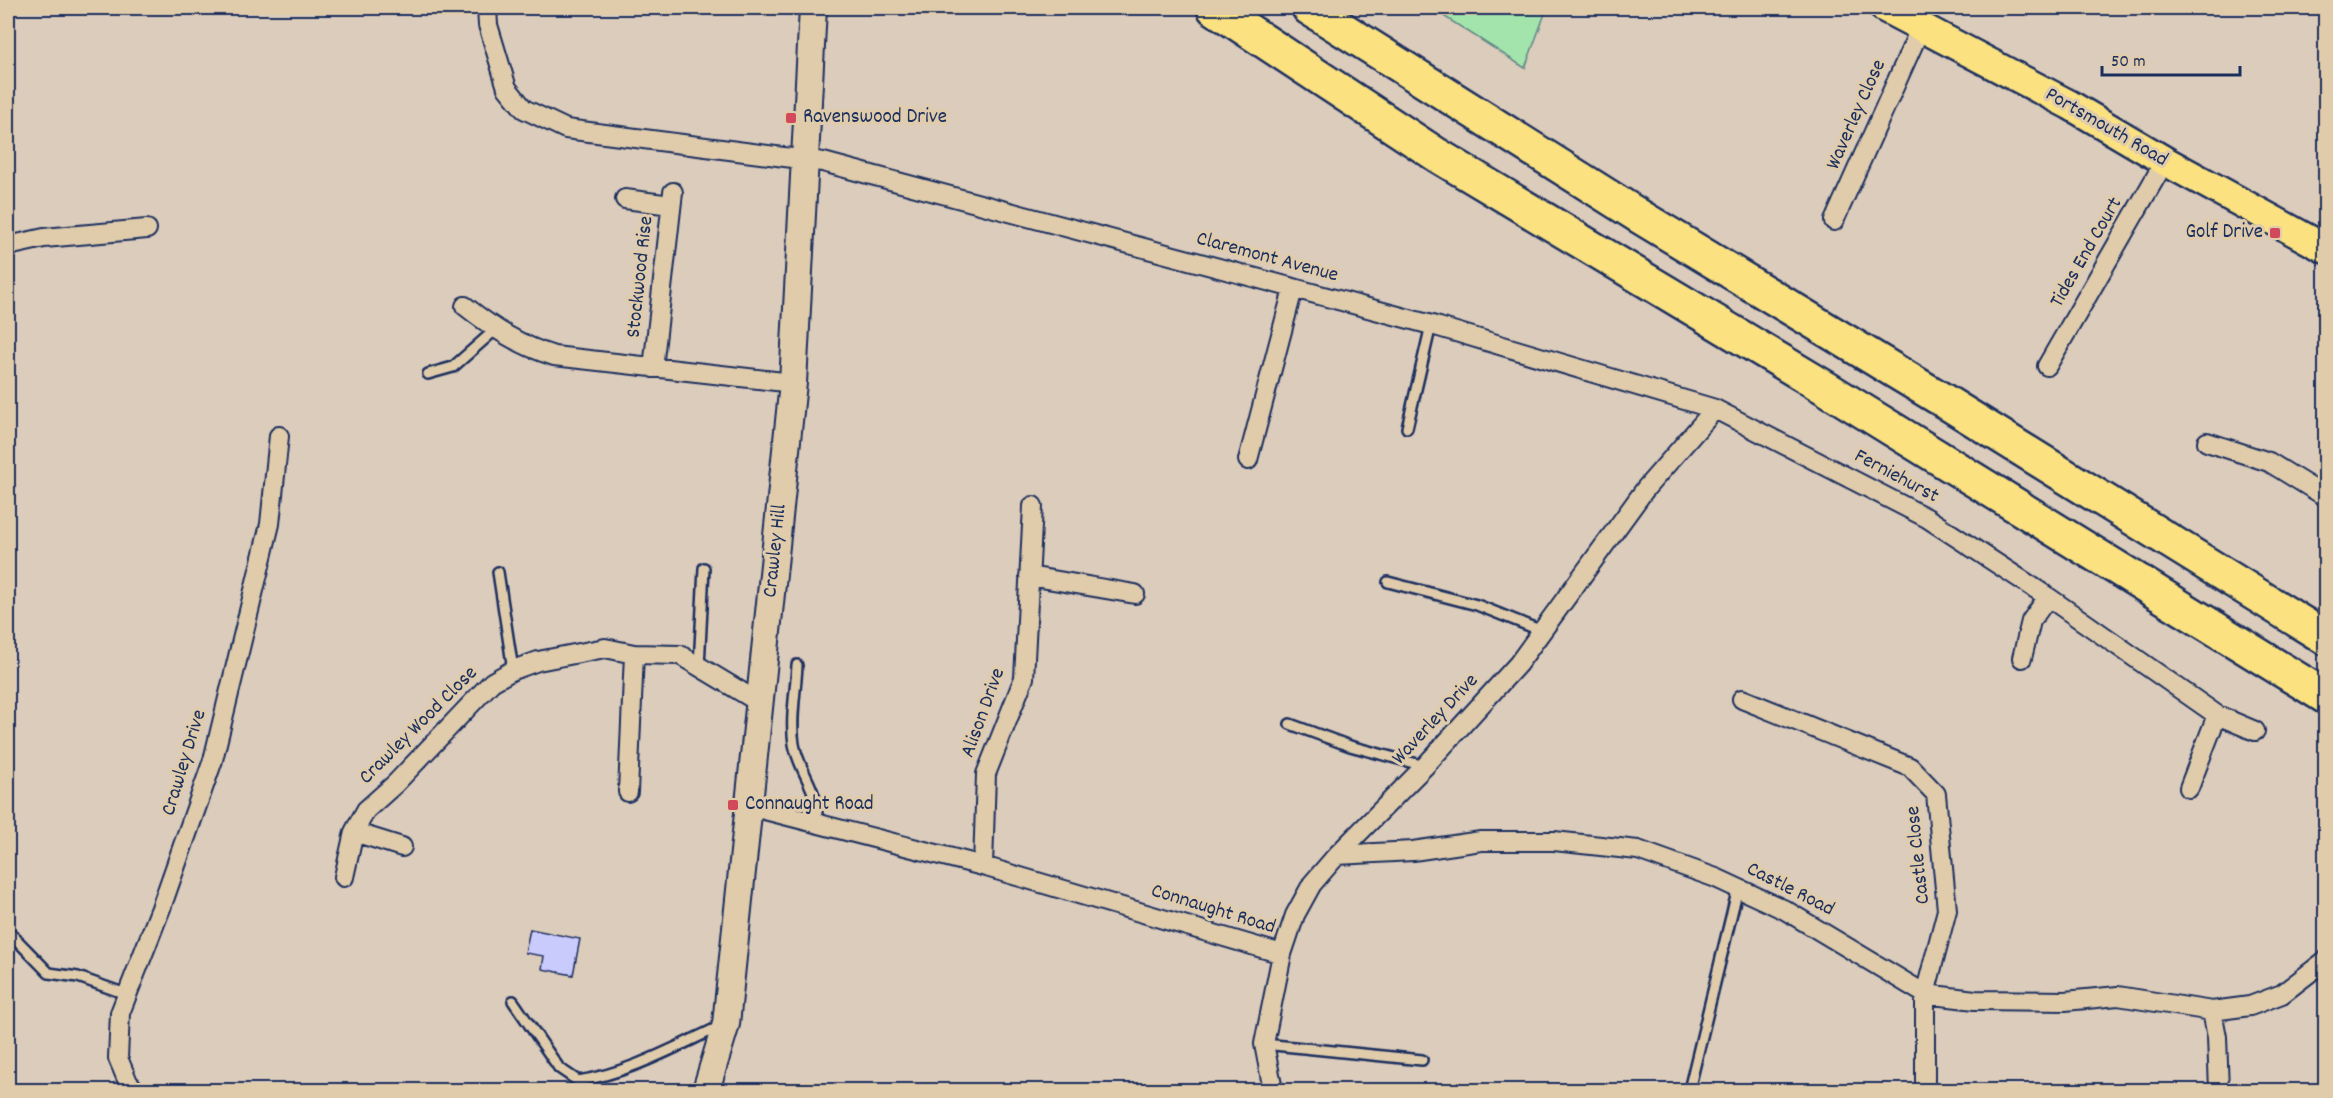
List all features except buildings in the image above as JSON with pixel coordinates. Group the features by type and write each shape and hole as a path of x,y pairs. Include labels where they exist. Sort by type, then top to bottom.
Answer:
{"highway":[{"path":"1214,8 1437,155 1829,390 2325,697"},
{"path":"1310,8 1639,216 1931,393 2325,638"}],"main road":[{"name":"Portsmouth Road","path":"1886,8 2070,105 2165,162 2325,249"}],"street":[{"path":"487,8 488,26 507,88 524,109 566,129 805,161"},
{"name":"Crawley Hill","path":"706,1090 726,1024 793,383 813,8"},
{"name":"Waverley Close","path":"1834,220 1921,27"},
{"name":"Claremont Avenue","path":"805,161 824,162 1431,325 1715,409"},
{"name":"Tides End Court","path":"2048,366 2165,162"},
{"name":"Stockwood Rise","path":"625,200 672,198 653,368"},
{"path":"8,246 44,238 147,229"},
{"path":"1248,460 1293,289"},
{"name":"Stockwood Rise","path":"465,306 495,330 523,346 554,356 793,383"},
{"name":"Ferniehurst","path":"1715,409 1927,518 2048,597 2217,715 2255,731"},
{"name":"Waverley Drive","path":"1273,1090 1264,1044 1282,954 1301,905 1312,884 1337,855 1425,766 1518,664 1646,488 1715,409"},
{"name":"Crawley Drive","path":"135,1090 128,1082 118,1058 120,1013 161,908 213,760 270,524 279,436"},
{"path":"2207,442 2269,462 2325,497"},
{"name":"Alison Drive","path":"983,866 986,774 1024,678 1033,507"},
{"path":"1029,576 1135,594"},
{"path":"2022,658 2031,621 2048,597"},
{"name":"Crawley Wood Close","path":"344,877 354,832 366,810 395,784 492,682 513,670 538,661 605,648 634,654 680,655 760,703"},
{"path":"628,792 634,654"},
{"name":"Castle Close","path":"1742,699 1910,767 1936,794 1947,910 1925,994 1925,1090"},
{"path":"2189,788 2217,715"},
{"name":"Connaught Road","path":"749,806 983,866 1282,954"},
{"path":"354,832 402,848"},
{"name":"Castle Road","path":"1337,855 1413,851 1481,841 1554,841 1638,850 1738,888 1785,910 1925,994 1975,1000 2065,1001 2118,996 2212,1011 2250,1006 2282,994 2325,960"},
{"path":"2212,1011 2217,1037 2219,1090"}],"lane":[{"path":"1407,428 1431,325"},
{"path":"428,374 453,367 495,330"},
{"path":"699,667 704,568"},
{"path":"498,572 513,670"},
{"path":"1388,582 1477,605 1542,631"},
{"path":"797,665 794,744 801,768 817,798 816,823"},
{"path":"1290,724 1350,746 1425,766"},
{"path":"1689,1090 1738,888"},
{"path":"8,931 49,973 78,977 126,994"},
{"path":"513,1001 559,1068 578,1081 602,1077 642,1062 726,1024"},
{"path":"1264,1044 1422,1060"}],"green space":[{"path":"1431,8 1547,8 1525,68"}],"place":[{"name":"Ravenswood Drive","path":"791,118"},
{"name":"Golf Drive","path":"2275,233"},
{"name":"Connaught Road","path":"733,805"}]}
